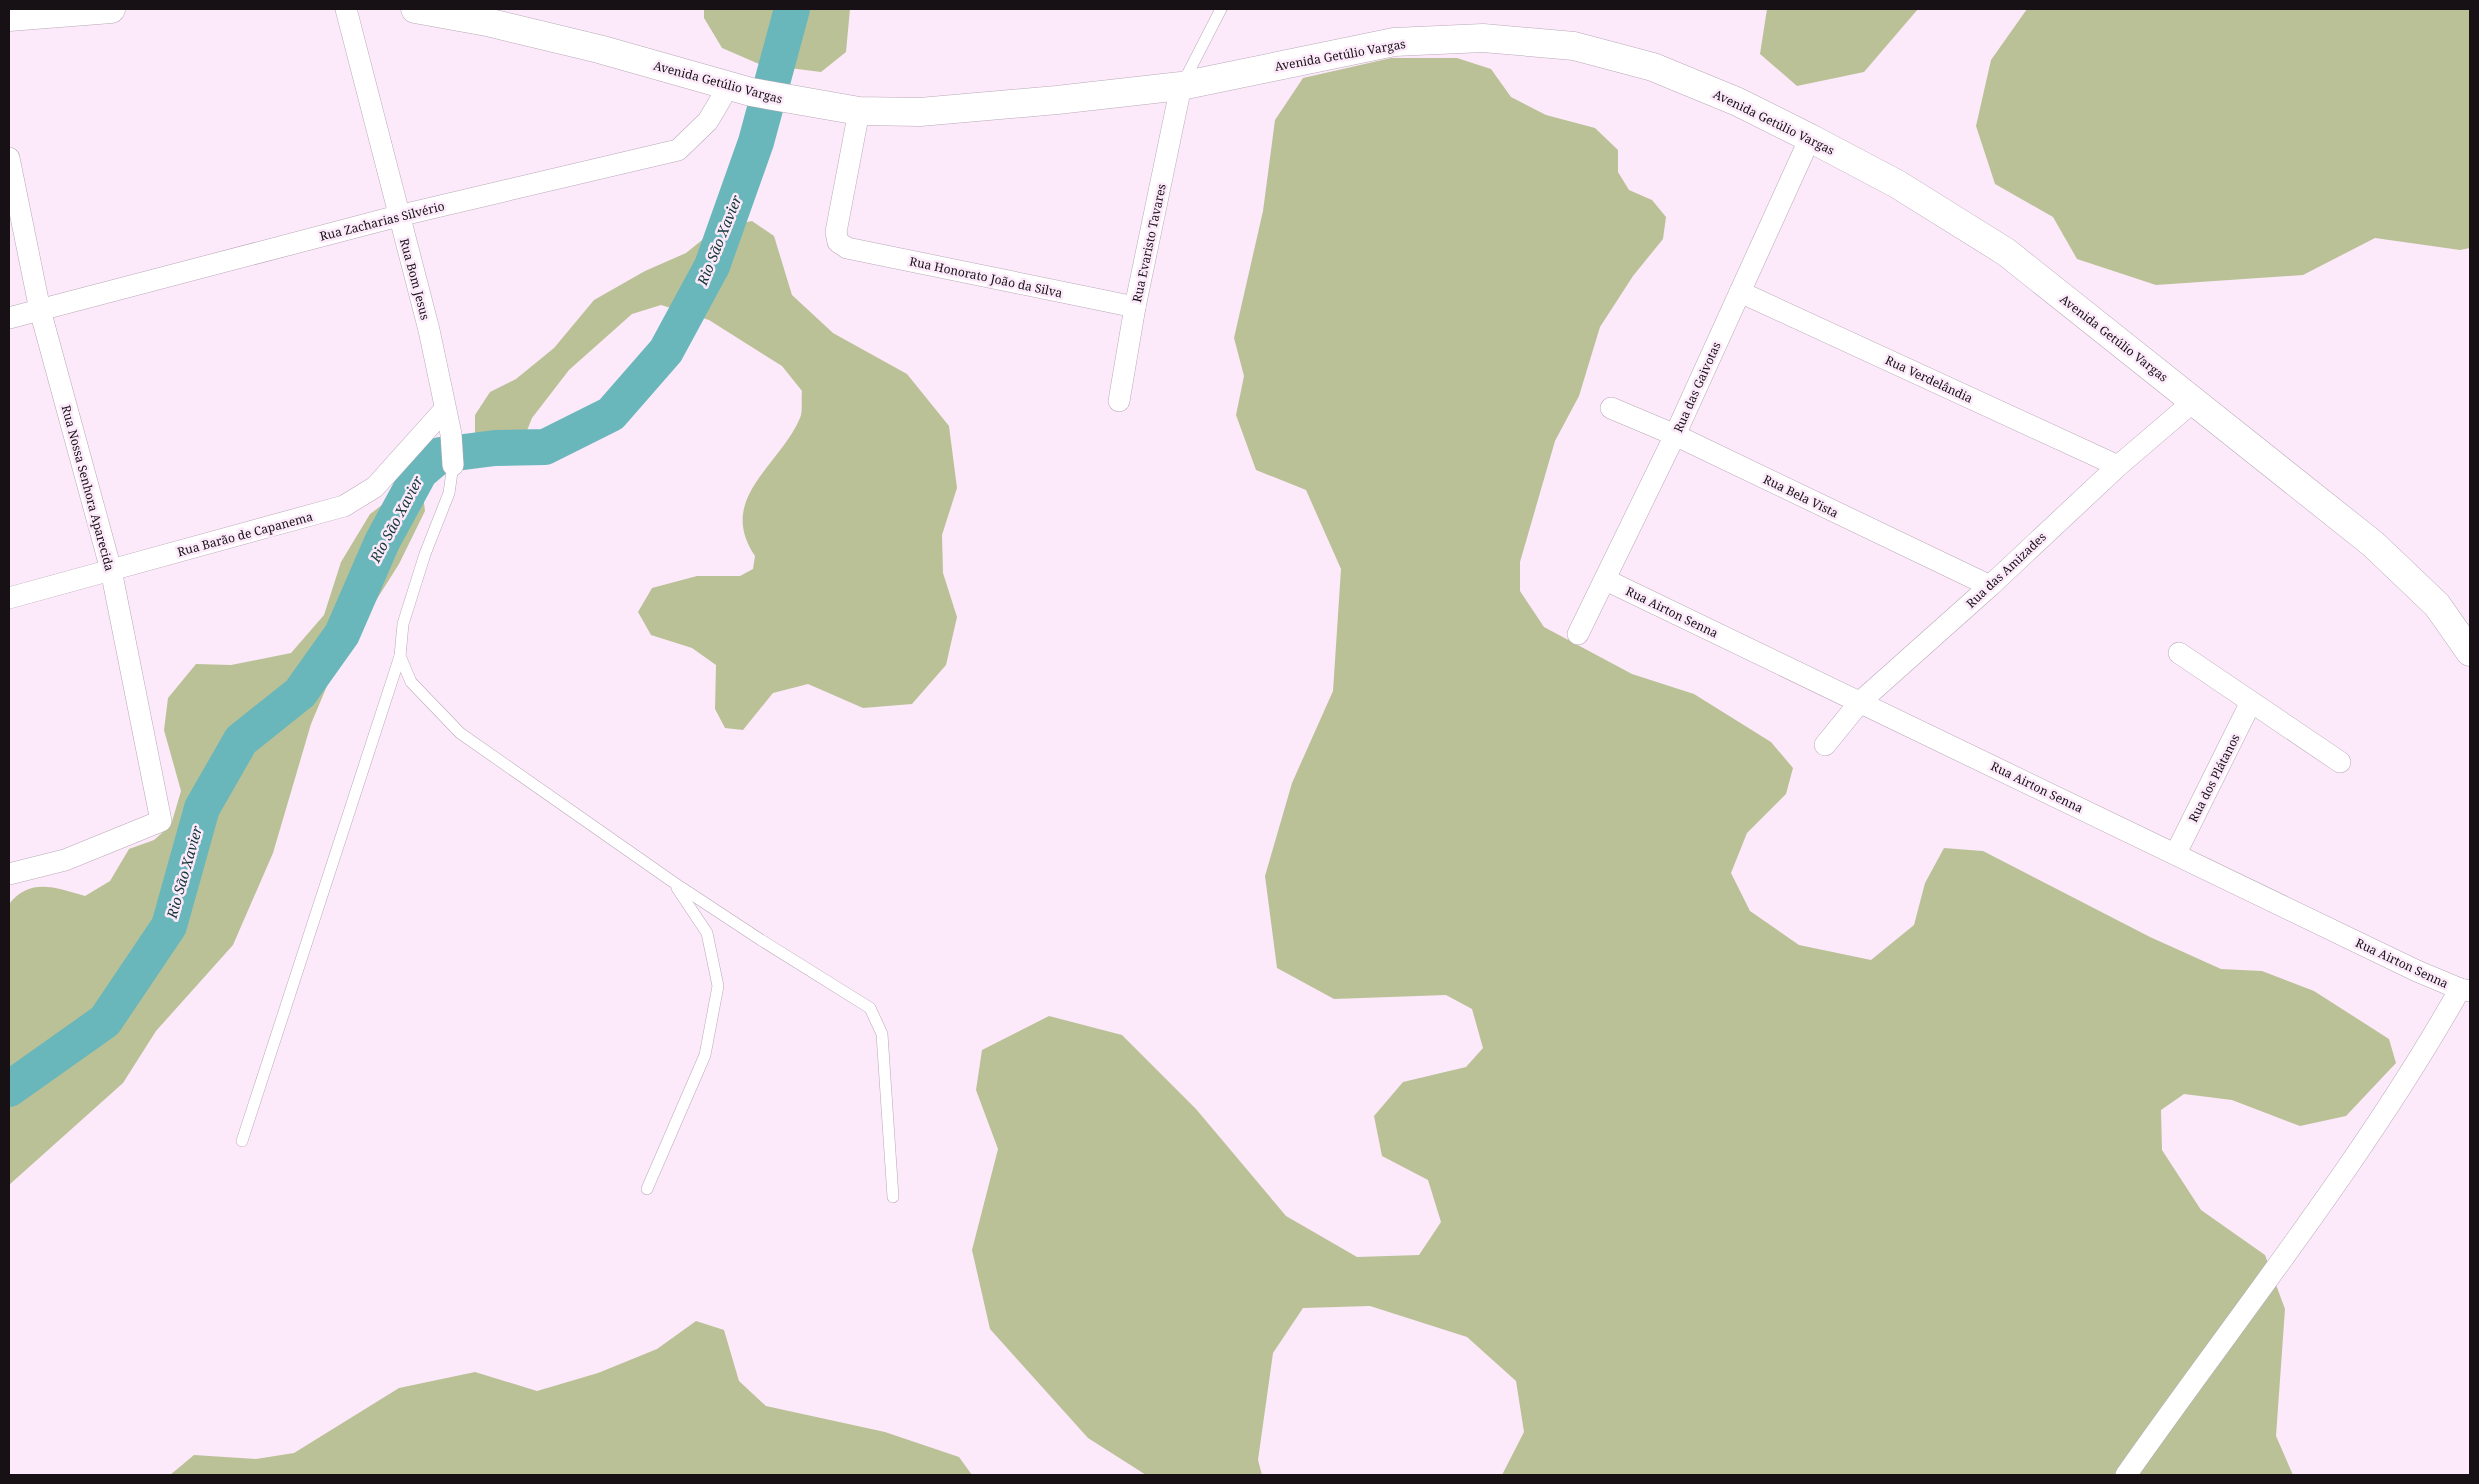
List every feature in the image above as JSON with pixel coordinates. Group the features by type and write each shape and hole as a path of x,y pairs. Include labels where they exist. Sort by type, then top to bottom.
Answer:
{"street":[{"path":"9,17 111,9"},
{"name":"Rua Bom Jesus","path":"346,9 398,216 430,330 451,434 453,466"},
{"name":"Avenida Getúlio Vargas","path":"415,9 492,15 599,49 739,89 794,101 859,111 930,111 1057,100 1181,86 1394,42 1483,38 1574,46 1652,67 1738,102 1810,138 1897,184 2006,252 2373,544 2437,604 2470,652"},
{"name":"Rua Evaristo Tavares","path":"1119,401 1135,307 1181,86"},
{"name":"Rua Zacharias Silvério","path":"9,318 398,216 678,150 739,89"},
{"name":"Rua Honorato João da Silva","path":"859,111 836,232 838,242 847,248 1135,307"},
{"name":"Rua das Gaivotas","path":"1578,634 1606,580 1675,435 1810,138"},
{"name":"Rua Nossa Senhora Aparecida","path":"9,158 40,310 111,570 161,821 65,860 9,874"},
{"name":"Rua Verdelândia","path":"1740,292 2118,466"},
{"name":"Rua das Amizades","path":"1825,745 1860,702 1990,586 2118,466 2194,401"},
{"name":"Rua Bela Vista","path":"1611,408 1675,435 1990,586"},
{"name":"Rua Barão de Capanema","path":"9,598 344,506 375,487 445,409"},
{"name":"Rua Airton Senna","path":"1606,580 2176,853 2417,971 2465,990"},
{"path":"2179,653 2340,762"},
{"name":"Rua dos Plátanos","path":"2176,853 2251,702"},
{"path":"2126,1475 2361,1148 2465,990"}],"lane":[{"path":"1181,86 1221,9"},
{"path":"242,1141 400,656 403,624 425,554 449,493 453,466"},
{"path":"400,656 411,682 460,733 674,882 761,940 870,1008 882,1034 893,1197"},
{"path":"647,1189 706,1055 718,986 707,933 674,882"}],"green space":[{"path":"704,9 850,9 846,52 821,72 759,64 722,48 704,18"},
{"path":"1767,9 1918,9 1864,72 1797,86 1760,54"},
{"path":"2027,9 2470,9 2470,248 2460,250 2375,238 2303,275 2156,285 2077,259 2053,217 1995,184 1976,126 1991,60"},
{"path":"1391,58 1457,58 1491,69 1511,97 1546,115 1595,128 1618,150 1618,172 1629,190 1652,200 1666,217 1663,239 1633,276 1600,327 1579,396 1555,441 1520,562 1520,591 1544,627 1632,674 1694,694 1771,742 1793,768 1786,794 1747,833 1731,873 1750,911 1799,945 1871,960 1914,925 1925,883 1944,848 1983,851 2150,937 2221,969 2262,971 2314,991 2389,1039 2396,1063 2346,1116 2300,1126 2232,1100 2184,1094 2161,1110 2162,1150 2201,1210 2265,1255 2285,1309 2276,1436 2293,1475 1502,1475 1524,1432 1516,1381 1467,1337 1370,1306 1303,1308 1273,1353 1258,1460 1262,1475 1146,1475 1088,1438 990,1329 972,1250 998,1149 976,1090 982,1050 1049,1016 1122,1035 1196,1109 1286,1216 1357,1257 1419,1255 1441,1222 1428,1180 1382,1156 1374,1116 1403,1082 1466,1067 1483,1048 1472,1009 1446,995 1334,999 1277,968 1265,876 1292,783 1333,691 1341,569 1306,490 1256,470 1236,415 1244,376 1234,338 1263,211 1275,120 1303,78"},
{"path":"752,221 774,236 792,295 833,333 907,374 949,426 957,488 942,535 943,573 957,617 946,665 912,704 863,708 808,684 773,693 743,730 725,728 715,709 716,665 692,648 651,635 638,612 652,588 697,576 740,576 753,569 755,556 745,535 743,517 747,500 755,483 791,435 801,412 802,391 782,366 709,320 661,305 632,314 569,370 532,418 516,458 501,464 485,458 475,437 475,415 490,392 516,379 554,348 594,300 645,271 686,253 717,228"},
{"path":"402,490 423,495 425,511 399,564 337,662 311,724 273,853 233,945 156,1031 123,1083 9,1185 9,904 26,890 35,887 54,888 85,896 110,881 129,849 154,840 171,825 181,791 164,730 168,698 196,664 231,665 291,653 324,615 341,562 370,514"},
{"path":"696,1321 724,1330 739,1381 766,1406 885,1432 959,1457 972,1475 170,1475 194,1455 256,1459 294,1453 399,1388 475,1372 537,1391 598,1373 657,1349"}],"waterway":[{"name":"Rio São Xavier","path":"9,1089 105,1021 169,926 202,808 241,740 300,693 342,634 382,542 420,472 440,455 495,448 545,447 611,414 666,351 712,266 756,142 792,9"}]}
